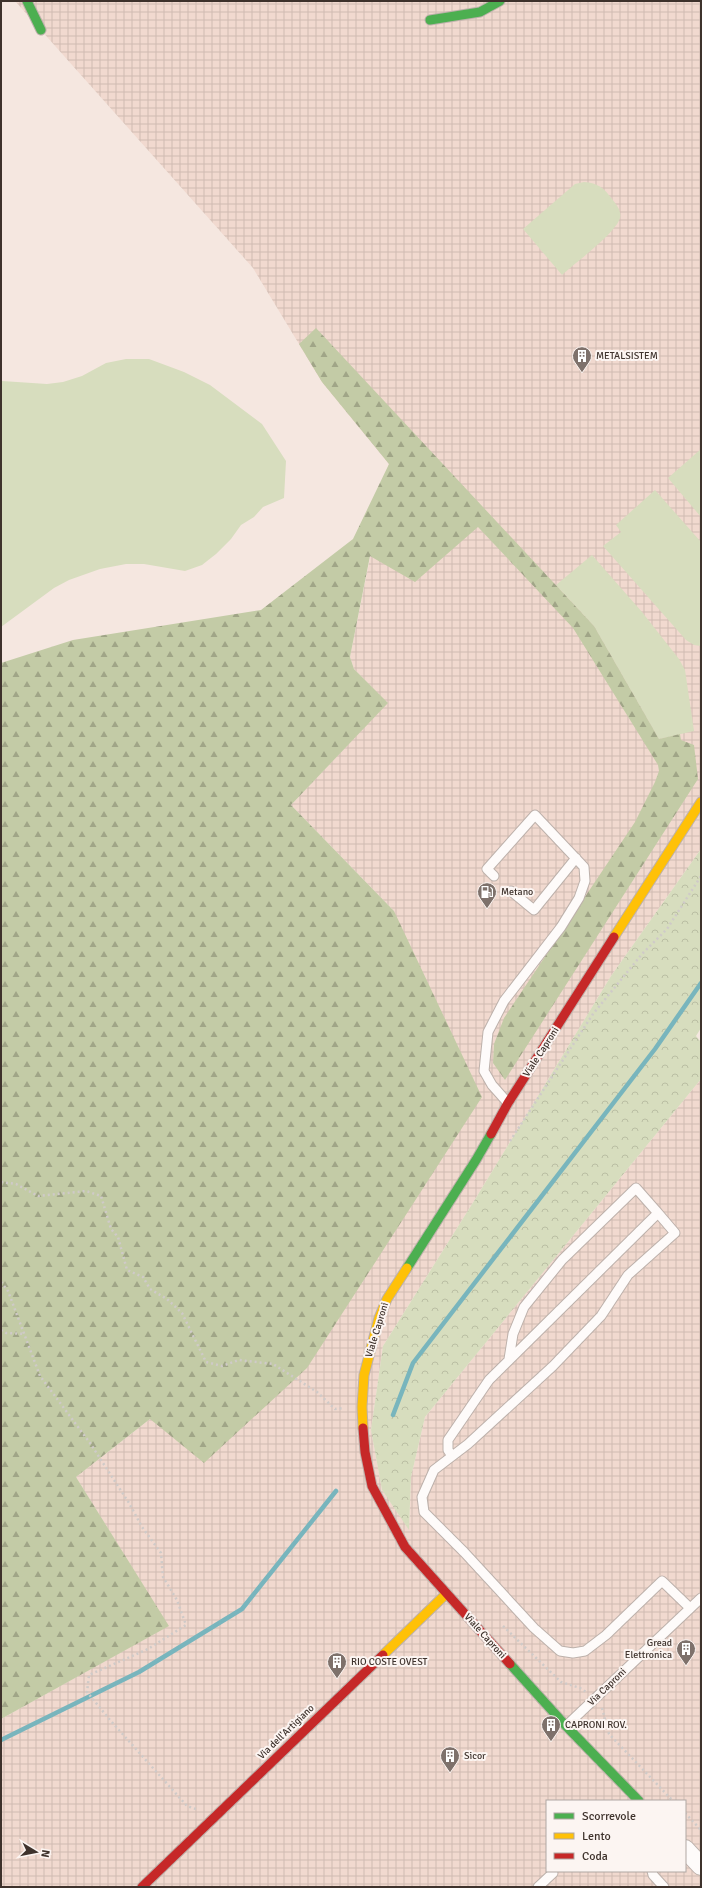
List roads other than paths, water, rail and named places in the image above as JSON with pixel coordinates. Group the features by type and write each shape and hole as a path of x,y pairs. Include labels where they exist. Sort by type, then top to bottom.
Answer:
{"street":[{"path":"27,1 41,30"},
{"path":"430,20 480,12 500,1"},
{"name":"Viale Caproni","path":"638,1800 566,1726 405,1547 372,1486 365,1452 362,1407 364,1375 379,1318 387,1299 476,1160 508,1103 701,802"},
{"name":"Via dell'Artigiano","path":"142,1887 446,1594"},
{"path":"686,1850 701,1866"}],"lane":[{"path":"494,876 487,869 536,815 584,866 585,881 578,898 561,927 504,1001 488,1032 484,1071 492,1085 508,1103"},
{"path":"511,891 534,910 576,858"},
{"path":"509,1359 513,1334 524,1307 562,1260 636,1188 675,1233 628,1275 601,1316 553,1366 468,1444 434,1470 422,1498 424,1512 464,1552 534,1628 560,1651 573,1653 585,1651 606,1634 662,1581 690,1608"},
{"path":"452,1456 448,1450 448,1440 489,1380 658,1213"},
{"name":"Via Caproni","path":"566,1726 701,1598"},
{"path":"652,1872 653,1875 664,1887"},
{"path":"538,1887 553,1873"}],"waterway":[{"path":"393,1415 413,1363 655,1049 701,983"},
{"path":"1,1740 139,1672 242,1609 336,1491"}],"place":[{"name":"METALSISTEM","path":"582,373"},
{"name":"Metano","path":"487,909"},
{"name":"Gread Elettronica","path":"686,1666"},
{"name":"RIO COSTE OVEST","path":"337,1679"},
{"name":"CAPRONI ROV.","path":"551,1742"},
{"name":"Sicor","path":"450,1773"}]}
